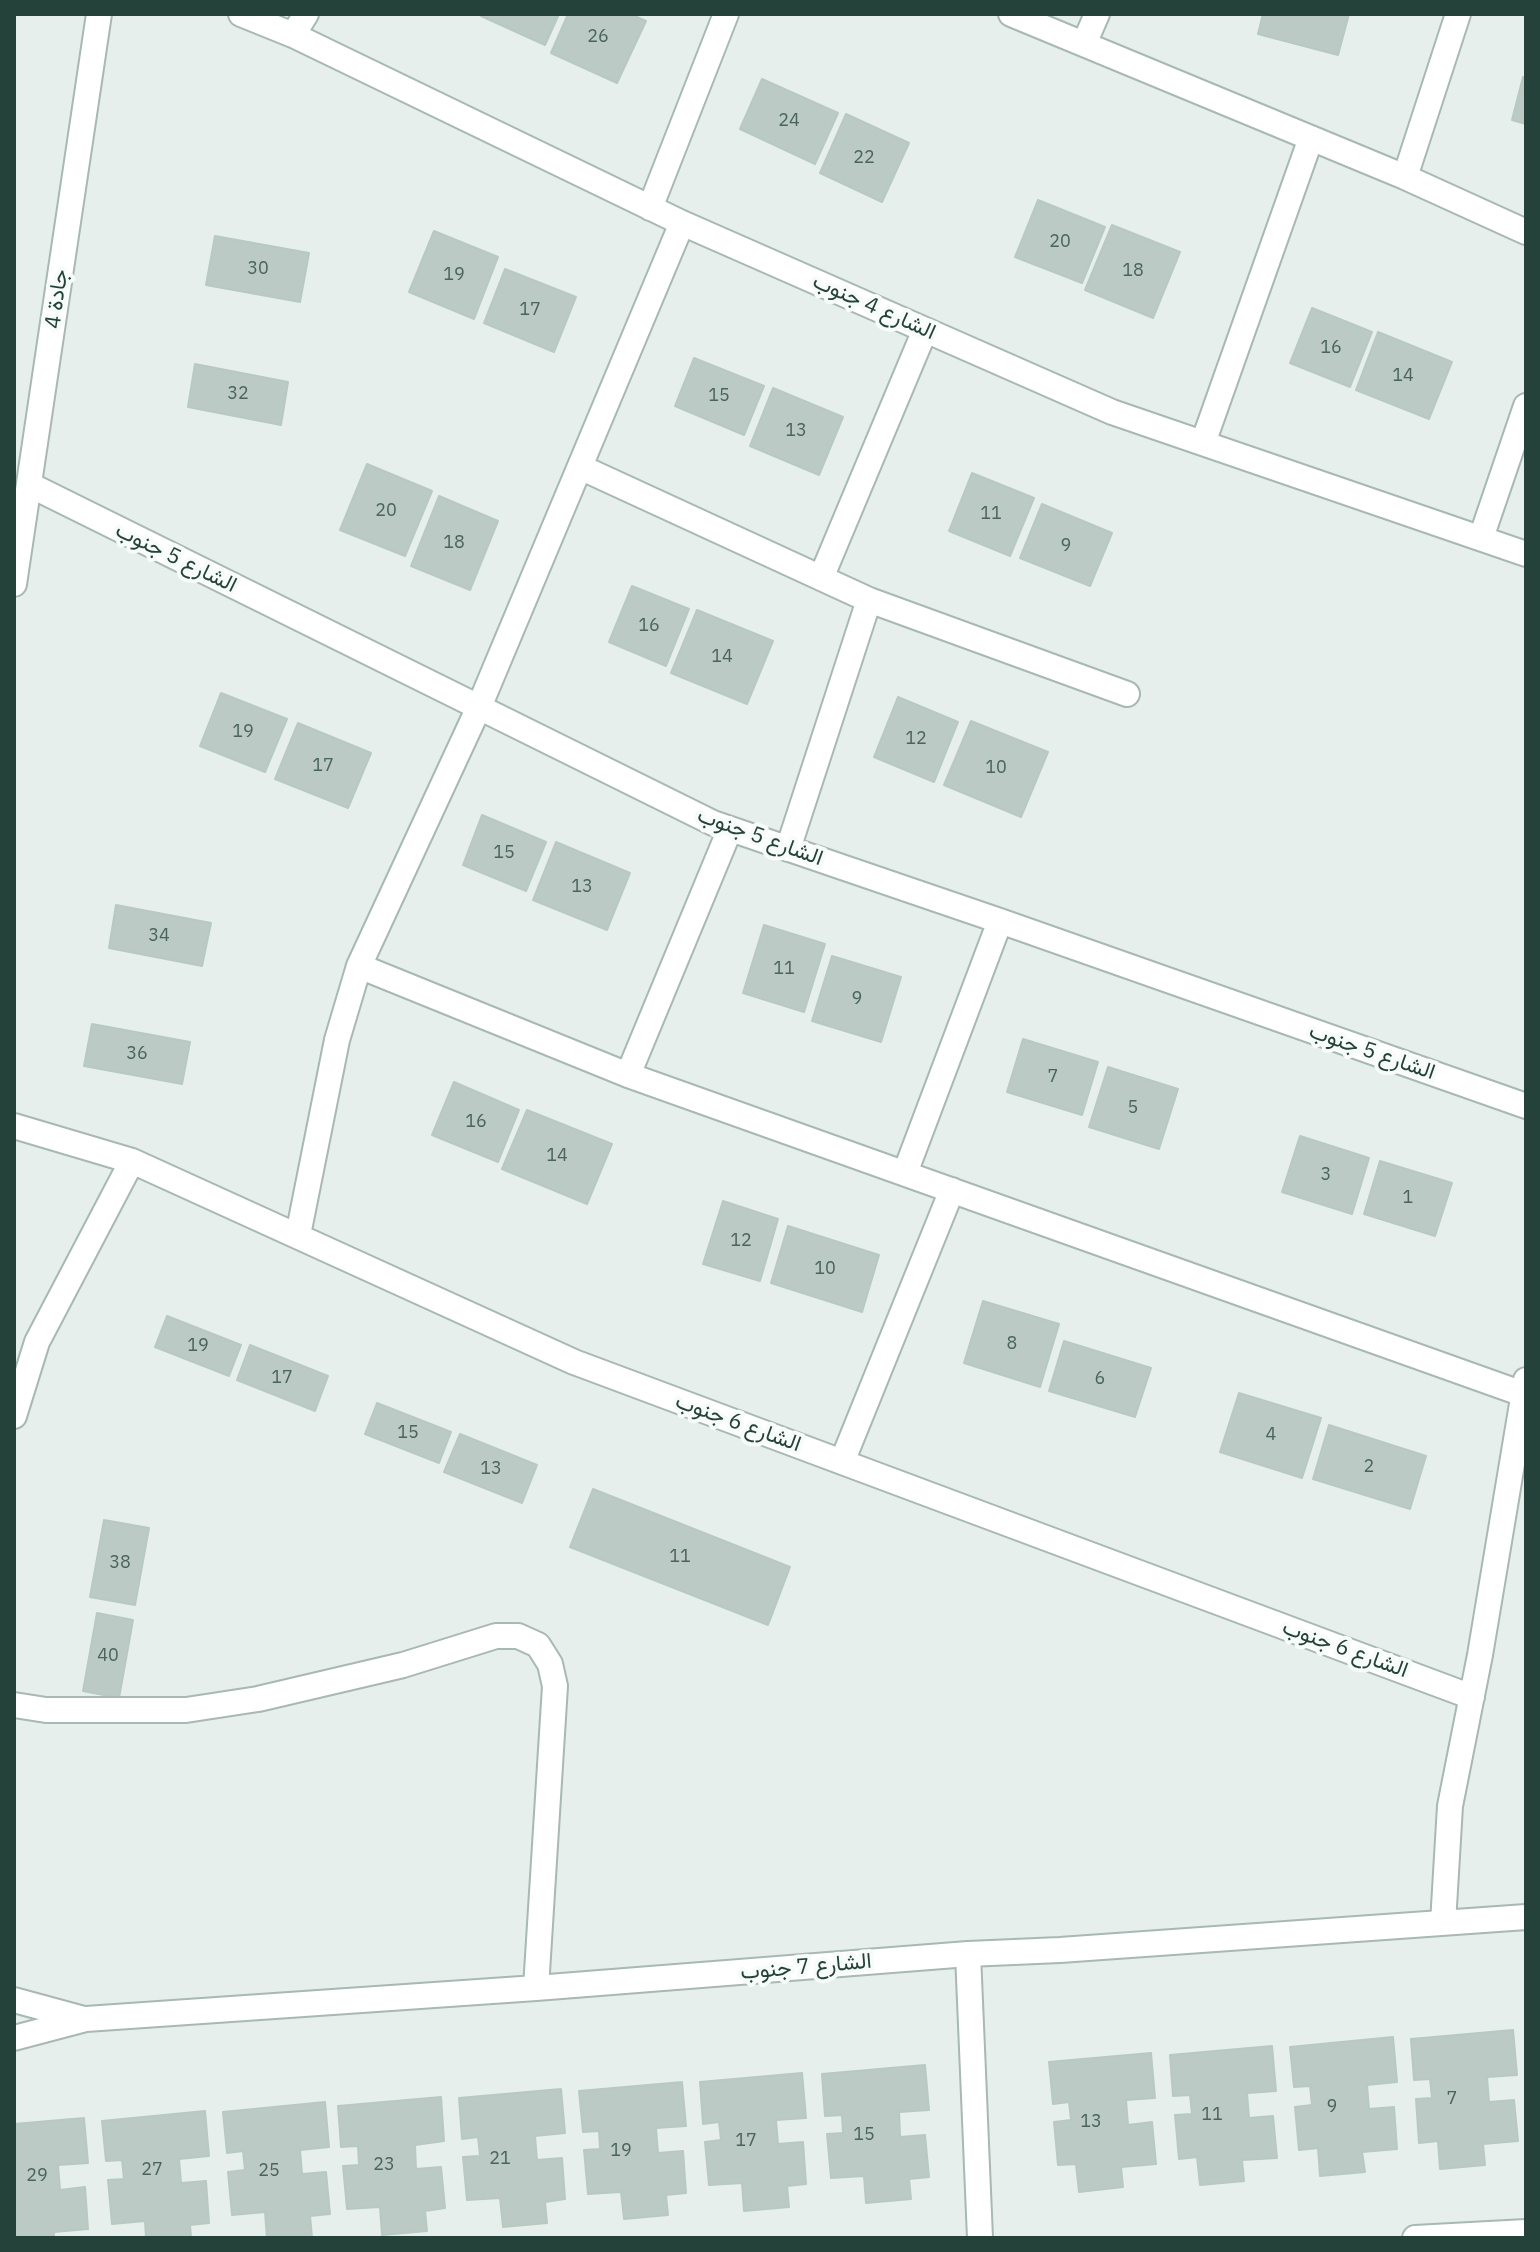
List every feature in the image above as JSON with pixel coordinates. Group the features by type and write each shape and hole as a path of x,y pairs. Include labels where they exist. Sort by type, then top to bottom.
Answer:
{"street":[{"name":"جادة 4","path":"14,584 99,14"},
{"name":"الشارع 4 جنوب","path":"241,14 300,24 650,208 1112,412 1526,554"},
{"path":"650,208 726,14"},
{"path":"1011,14 1405,177 1526,232"},
{"path":"1084,44 1097,14"},
{"path":"1405,177 1458,14"},
{"path":"1203,443 1311,138"},
{"path":"298,1235 337,1040 359,966 479,707 682,223"},
{"path":"821,578 925,330"},
{"path":"1481,538 1526,406"},
{"path":"580,467 869,600 1127,694"},
{"name":"الشارع 5 جنوب","path":"30,485 713,823 1526,1106"},
{"path":"788,849 869,600"},
{"path":"628,1075 730,829"},
{"path":"905,1173 1000,921"},
{"path":"359,966 628,1075 1525,1387 1472,1697 1450,1806 1443,1923"},
{"name":"الشارع 6 جنوب","path":"14,1126 132,1161 574,1362 1472,1697"},
{"path":"14,1416 37,1342 132,1161"},
{"path":"842,1462 952,1190"},
{"path":"14,1705 46,1710 186,1710 258,1699 403,1665 496,1636 518,1636 538,1645 550,1664 555,1686 536,1988"},
{"name":"الشارع 7 جنوب","path":"14,2038 86,2019 968,1954 1526,1917"},
{"path":"968,1954 980,2238"},
{"name":"الشارع 7 جنوب","path":"14,2000 86,2019"},
{"path":"1415,2238 1526,2232"}],"building":[{"path":"482,14 559,14 545,45"},
{"path":"568,14 630,14 646,21 617,83 551,53"},
{"path":"1263,14 1349,14 1338,55 1258,34"},
{"path":"1523,77 1526,77 1526,124 1512,120"},
{"path":"762,79 838,113 815,164 740,129"},
{"path":"846,114 909,143 882,202 820,173"},
{"path":"1038,200 1105,227 1082,283 1015,257"},
{"path":"1112,225 1180,252 1153,318 1085,290"},
{"path":"434,231 498,257 474,319 409,292"},
{"path":"215,236 309,253 300,302 206,285"},
{"path":"505,269 576,297 554,352 484,323"},
{"path":"1312,308 1372,332 1350,387 1290,363"},
{"path":"1378,332 1452,362 1429,419 1356,390"},
{"path":"694,358 764,386 744,435 675,406"},
{"path":"195,364 288,382 281,425 188,407"},
{"path":"773,388 843,417 819,475 750,446"},
{"path":"367,464 432,491 405,556 340,530"},
{"path":"972,473 1034,498 1010,556 949,531"},
{"path":"439,496 498,521 470,590 411,566"},
{"path":"1042,504 1112,533 1090,586 1020,558"},
{"path":"632,586 689,609 666,666 609,642"},
{"path":"697,610 773,641 747,704 671,673"},
{"path":"221,693 287,719 265,772 200,746"},
{"path":"898,697 958,722 934,782 874,757"},
{"path":"971,721 1048,752 1021,817 944,785"},
{"path":"298,723 371,753 348,808 275,779"},
{"path":"482,815 546,842 526,891 463,865"},
{"path":"556,842 630,873 607,930 533,900"},
{"path":"116,905 211,923 202,966 109,948"},
{"path":"764,925 825,944 804,1012 743,993"},
{"path":"832,956 901,977 881,1042 812,1021"},
{"path":"92,1024 190,1042 182,1084 84,1066"},
{"path":"1023,1039 1098,1062 1082,1115 1007,1092"},
{"path":"1108,1067 1178,1089 1159,1149 1089,1127"},
{"path":"454,1082 519,1110 498,1162 432,1135"},
{"path":"527,1110 612,1144 587,1204 502,1169"},
{"path":"1300,1136 1369,1158 1352,1214 1282,1192"},
{"path":"1380,1161 1452,1183 1435,1236 1364,1214"},
{"path":"723,1201 778,1219 760,1281 703,1264"},
{"path":"788,1226 879,1255 862,1312 771,1283"},
{"path":"983,1301 1059,1324 1040,1387 964,1363"},
{"path":"167,1316 241,1345 229,1376 155,1347"},
{"path":"1064,1341 1151,1368 1135,1417 1049,1391"},
{"path":"250,1345 328,1376 315,1411 237,1380"},
{"path":"1239,1393 1321,1418 1302,1478 1220,1452"},
{"path":"377,1403 451,1432 439,1463 365,1434"},
{"path":"1329,1425 1426,1456 1410,1509 1313,1479"},
{"path":"460,1434 537,1465 522,1503 444,1472"},
{"path":"593,1489 790,1567 768,1625 570,1547"},
{"path":"104,1520 149,1528 135,1605 90,1597"},
{"path":"97,1613 133,1620 119,1698 83,1691"},
{"path":"1513,2030 1517,2075 1487,2077 1489,2102 1514,2100 1518,2141 1483,2144 1485,2165 1440,2169 1438,2141 1419,2143 1416,2099 1432,2098 1430,2079 1414,2080 1411,2039"},
{"path":"1393,2037 1397,2082 1367,2085 1369,2109 1394,2107 1397,2149 1362,2152 1365,2172 1320,2176 1318,2148 1299,2150 1295,2107 1312,2105 1310,2086 1294,2087 1290,2047"},
{"path":"1272,2046 1276,2091 1247,2093 1249,2118 1273,2116 1277,2158 1242,2160 1244,2181 1200,2185 1197,2157 1179,2159 1175,2115 1192,2114 1190,2095 1173,2096 1170,2055"},
{"path":"1151,2053 1155,2098 1126,2100 1128,2125 1152,2122 1156,2164 1121,2167 1123,2187 1079,2192 1076,2164 1058,2165 1054,2122 1071,2120 1069,2102 1053,2104 1049,2062"},
{"path":"925,2065 929,2110 899,2112 900,2137 925,2135 929,2177 909,2179 911,2199 866,2203 864,2176 831,2178 827,2134 843,2133 842,2115 825,2116 822,2074"},
{"path":"802,2073 806,2118 776,2120 778,2144 803,2142 806,2184 787,2186 789,2207 744,2211 742,2183 709,2185 705,2142 721,2140 719,2122 703,2124 700,2082"},
{"path":"682,2082 686,2126 656,2128 658,2153 683,2151 686,2193 666,2195 668,2215 624,2219 621,2192 588,2194 584,2150 600,2149 599,2131 583,2132 579,2091"},
{"path":"561,2089 565,2133 535,2136 537,2160 562,2158 565,2199 545,2202 547,2223 503,2227 500,2198 467,2200 463,2157 480,2156 478,2137 462,2139 459,2098"},
{"path":"441,2097 444,2141 415,2145 416,2169 441,2167 445,2208 425,2211 427,2231 382,2235 380,2207 347,2209 343,2166 359,2165 358,2146 341,2147 338,2106"},
{"path":"325,2102 329,2147 300,2150 302,2174 326,2172 330,2214 310,2216 312,2237 267,2238 265,2212 232,2215 228,2172 245,2170 243,2151 227,2153 223,2112"},
{"path":"205,2111 209,2156 179,2159 181,2183 206,2181 209,2223 190,2225 191,2238 146,2238 145,2221 112,2224 108,2180 124,2179 122,2160 106,2161 102,2121"},
{"path":"84,2118 88,2163 58,2165 60,2190 85,2187 88,2229 54,2232 54,2238 14,2238 14,2124"}]}
